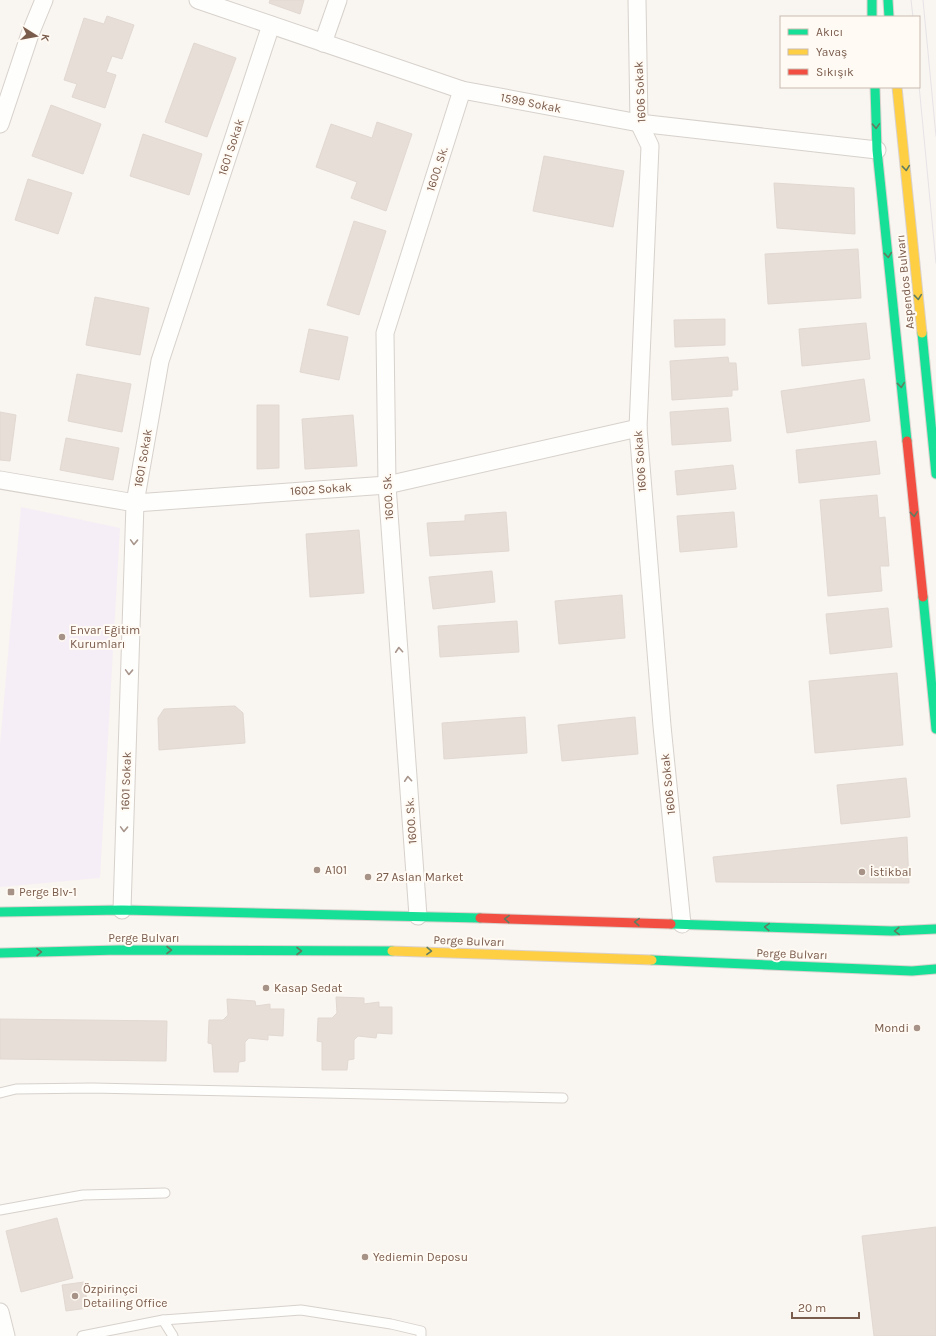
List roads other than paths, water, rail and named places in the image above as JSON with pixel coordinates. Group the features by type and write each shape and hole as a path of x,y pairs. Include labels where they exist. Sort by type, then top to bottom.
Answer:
{"main road":[{"path":"872,0 872,16"},
{"path":"888,0 889,16"},
{"path":"875,88 877,150 936,729"},
{"name":"Aspendos Bulvarı","path":"897,88 936,474"},
{"name":"Perge Bulvarı","path":"0,912 122,910 418,916 892,931 936,929"},
{"name":"Perge Bulvarı","path":"0,953 119,950 420,951 912,971 936,969"}],"street":[{"path":"0,124 30,34 44,0"},
{"name":"1599 Sokak","path":"198,0 462,90 639,123 877,150"},
{"path":"323,42 338,0"},
{"name":"1606 Sokak","path":"637,0 639,123 650,146 638,428 662,726 682,924"},
{"name":"1601 Sokak","path":"122,910 135,503 160,361 271,25"},
{"name":"1600. Sk.","path":"418,916 387,485 385,333 462,90"},
{"name":"1602 Sokak","path":"0,480 135,503 387,485 638,428"},
{"path":"0,1312 6,1336"}],"lane":[{"path":"0,1093 16,1089 92,1088 563,1098"},
{"path":"0,1210 83,1195 166,1193"},
{"path":"82,1336 163,1320 301,1310 392,1324 421,1331 421,1336"},
{"path":"163,1320 173,1336"}],"tram line":[{"path":"911,0 913,16"},
{"path":"923,0 936,136"},
{"path":"919,88 936,263"}],"place":[{"name":"Envar Eğitim Kurumları","path":"62,637"},
{"name":"A101","path":"317,870"},
{"name":"İstikbal","path":"862,872"},
{"name":"27 Aslan Market","path":"368,877"},
{"name":"Perge Blv-1","path":"11,892"},
{"name":"Kasap Sedat","path":"266,988"},
{"name":"Mondi","path":"917,1028"},
{"name":"Yediemin Deposu","path":"365,1257"},
{"name":"Özpirinçci Detailing Office","path":"75,1296"}]}
